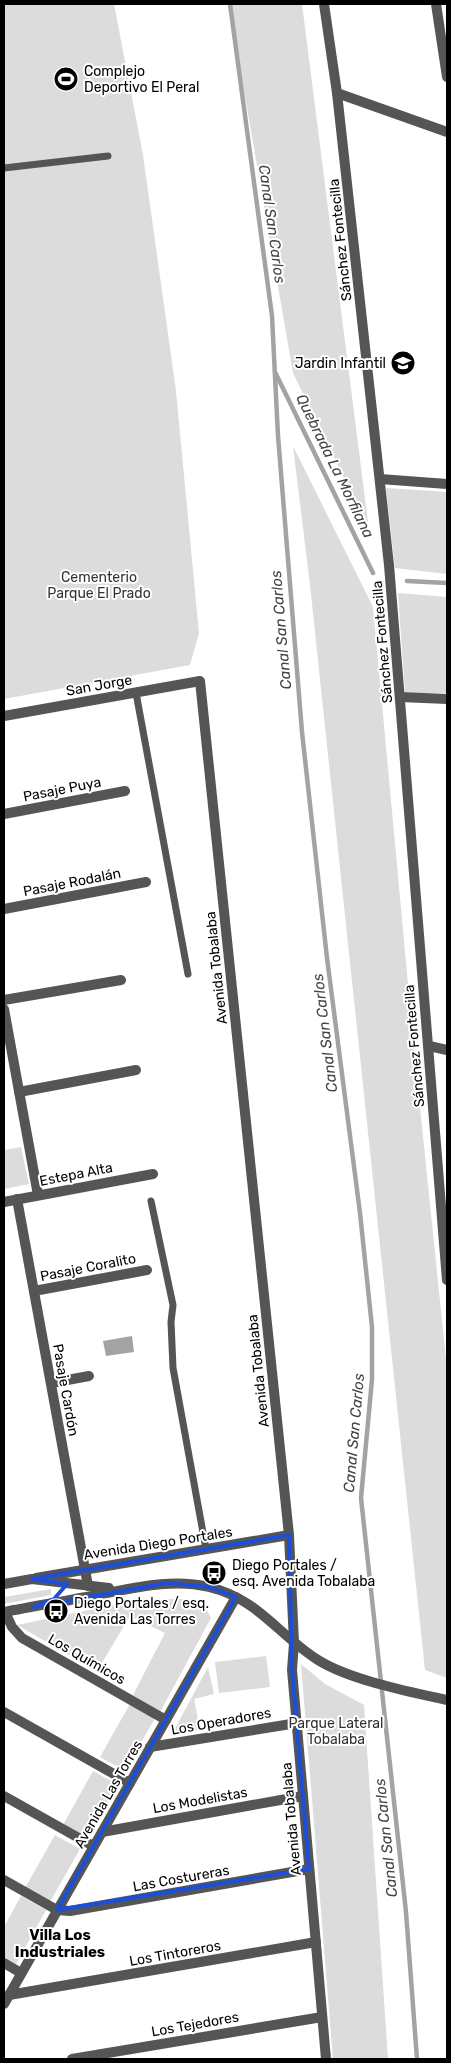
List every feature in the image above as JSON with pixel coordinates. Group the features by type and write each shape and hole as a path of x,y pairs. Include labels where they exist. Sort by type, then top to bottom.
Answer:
{"street":[{"name":"Sánchez Fontecilla","path":"324,4 337,93 380,480 400,697 447,1280"},
{"path":"436,4 447,77"},
{"path":"337,93 447,132"},
{"path":"380,480 447,484"},
{"name":"San Jorge","path":"4,716 200,681"},
{"name":"Avenida Tobalaba","path":"200,681 289,1535 294,1643 292,1670 326,2059"},
{"path":"400,697 447,699"},
{"name":"Pasaje Puya","path":"4,814 125,791"},
{"name":"Pasaje Rodalán","path":"4,909 146,882"},
{"path":"4,1000 121,980"},
{"path":"4,1009 38,1195"},
{"path":"429,1046 447,1050"},
{"path":"19,1092 136,1070"},
{"name":"Estepa Alta","path":"4,1202 153,1174"},
{"name":"Pasaje Cardón","path":"17,1199 88,1586"},
{"name":"Pasaje Coralito","path":"34,1292 147,1270"},
{"path":"51,1383 89,1376"},
{"name":"Avenida Diego Portales","path":"4,1584 289,1535"},
{"name":"Avenida Diego Portales","path":"32,1579 122,1590"},
{"path":"33,1607 48,1603 54,1599 62,1583"},
{"name":"Avenida Diego Portales","path":"4,1612 122,1590 181,1583 210,1587 236,1597 264,1614 294,1643 320,1661 346,1674 443,1699"},
{"name":"Avenida Las Torres","path":"6,2000 236,1597"},
{"name":"Los Químicos","path":"4,1612 12,1627 22,1638 166,1720"},
{"path":"4,1712 130,1783"},
{"name":"Los Operadores","path":"150,1747 297,1723"},
{"path":"4,1796 94,1846"},
{"name":"Los Modelistas","path":"102,1832 303,1796"},
{"name":"Las Costureras","path":"57,1910 82,1909 309,1869"},
{"path":"4,1880 57,1910"},
{"name":"Los Tintoreros","path":"6,2000 316,1942"},
{"path":"4,1963 21,1973"},
{"name":"Los Tejedores","path":"72,2059 322,2016"}],"lane":[{"path":"4,168 108,156"},
{"path":"136,692 188,974"},
{"path":"151,1201 173,1305 171,1322 173,1368 206,1549"}],"highlighted area":[{"path":"289,1535 292,1670 309,1869 57,1910 236,1597 210,1587 167,1583 33,1607 54,1599 67,1584 32,1579"}],"green space":[{"name":"Cementerio Parque El Prado","path":"4,4 114,4 143,155 176,391 199,633 190,665 4,699"},
{"path":"229,4 302,4 369,530 293,373"},
{"path":"293,446 373,607 415,1059 447,1369 447,1678 425,1670 310,585"},
{"path":"386,488 447,492 447,574 395,568"},
{"path":"398,593 447,597 447,693 405,693"},
{"path":"21,1147 29,1184 4,1189 4,1150"},
{"path":"51,1589 51,1595 4,1604 4,1597"},
{"path":"142,1599 183,1599 203,1603 211,1618 160,1712 133,1695 165,1633 130,1616 97,1671 17,1625"},
{"path":"266,1656 270,1687 219,1693 215,1662"},
{"name":"Parque Lateral Tobalaba","path":"301,1664 325,1684 364,1705 388,2059 333,2059"},
{"path":"208,1667 214,1694 194,1699 200,1730 171,1736"},
{"path":"130,1704 155,1718 125,1771 100,1757"},
{"path":"93,1771 118,1785 88,1838 63,1825"},
{"path":"55,1835 80,1849 50,1902 25,1888"},
{"path":"21,1896 46,1910 16,1964 4,1957 4,1927"}],"shaded area":[{"path":"132,1336 134,1352 106,1356 103,1341"}],"waterway":[{"name":"Canal San Carlos","path":"230,4 272,316 278,436 302,732 327,958 360,1213 372,1327 372,1379 361,1498 406,1912 417,2059"},
{"name":"Quebrada La Morfilana","path":"275,372 373,573"},
{"name":"Quebrada La Morfilana","path":"407,581 447,583"}],"place":[{"name":"Complejo Deportivo El Peral","path":"66,79"},
{"name":"Jardin Infantil","path":"403,363"},
{"name":"Diego Portales / esq. Avenida Tobalaba","path":"214,1573"},
{"name":"Diego Portales / esq. Avenida Las Torres","path":"56,1611"}],"district":[{"name":"Villa Los Industriales","path":"60,1944"}]}
